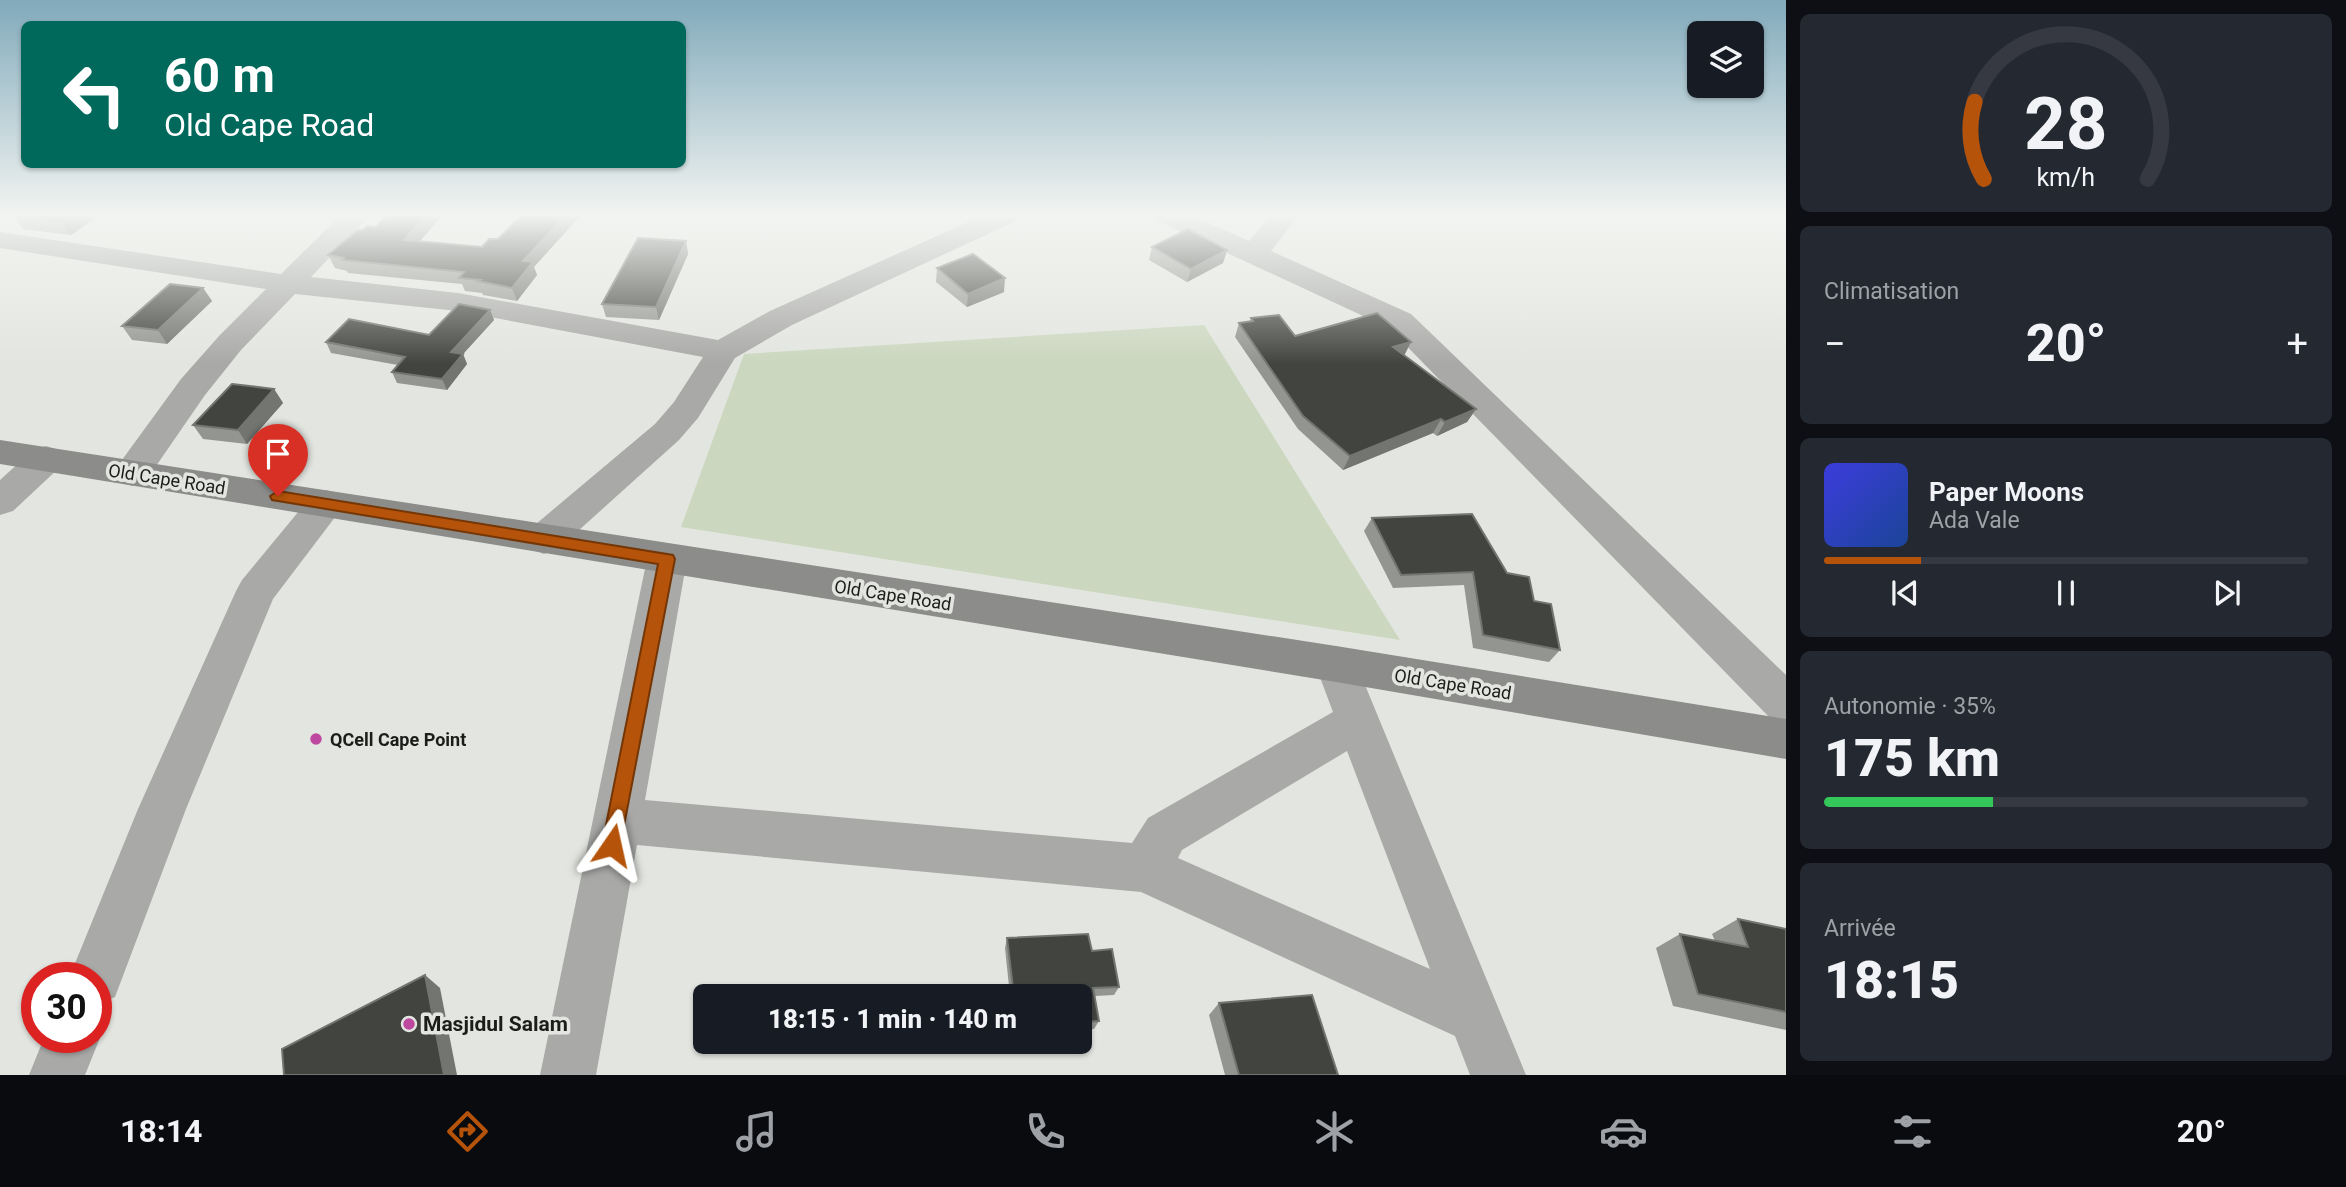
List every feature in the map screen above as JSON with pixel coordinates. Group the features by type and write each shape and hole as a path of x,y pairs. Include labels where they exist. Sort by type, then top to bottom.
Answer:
{"street":[{"path":"158,264 288,284 458,302 723,351"},
{"path":"132,473 193,387 230,343 308,264"},
{"path":"544,539 667,432 686,410 723,351 781,318 890,264"},
{"path":"1278,264 1400,321 1786,704"},
{"name":"Old Cape Road","path":"0,452 1336,664 1786,739"},
{"path":"0,501 46,459"},
{"path":"102,962 162,809 256,591 326,504"},
{"path":"568,1075 667,559"},
{"path":"1336,664 1498,1075"},
{"path":"1144,868 1165,834 1358,721"},
{"path":"617,820 1144,868 1475,1017"},
{"path":"57,1075 66,1053"}],"green space":[{"path":"1204,325 1400,640 681,527 744,354"}],"building":[{"path":"384,264 531,264 512,288 459,278 464,272"},
{"path":"624,264 675,264 656,307 602,304"},
{"path":"947,264 987,264 1005,278 968,294 937,268"},
{"path":"1182,264 1200,264 1191,269"},
{"path":"170,284 203,288 158,330 122,326"},
{"path":"459,304 490,310 451,352 463,354 442,379 392,372 405,357 326,342 349,319 429,335"},
{"path":"1377,313 1411,342 1393,347 1476,409 1445,422 1441,419 1350,456 1303,416 1239,323 1253,321 1251,318 1279,315 1295,336"},
{"path":"232,384 274,389 238,430 193,425"},
{"path":"1472,514 1507,573 1529,577 1534,601 1551,604 1560,650 1483,635 1473,572 1401,575 1372,518"},
{"path":"1738,919 1786,929 1786,1012 1698,994 1680,934 1748,947"},
{"path":"1088,934 1092,951 1112,949 1119,987 1093,988 1099,1021 1092,1021 1092,984 1013,984 1007,938"},
{"name":"Masjidul Salam","path":"425,975 444,1075 284,1075 282,1049"},
{"path":"1312,995 1338,1075 1239,1075 1219,1003"}],"place":[{"name":"QCell Cape Point","path":"316,739"},
{"name":"Masjidul Salam","path":"409,1024"}],"route":[{"path":"278,496 667,559 612,845"}]}
